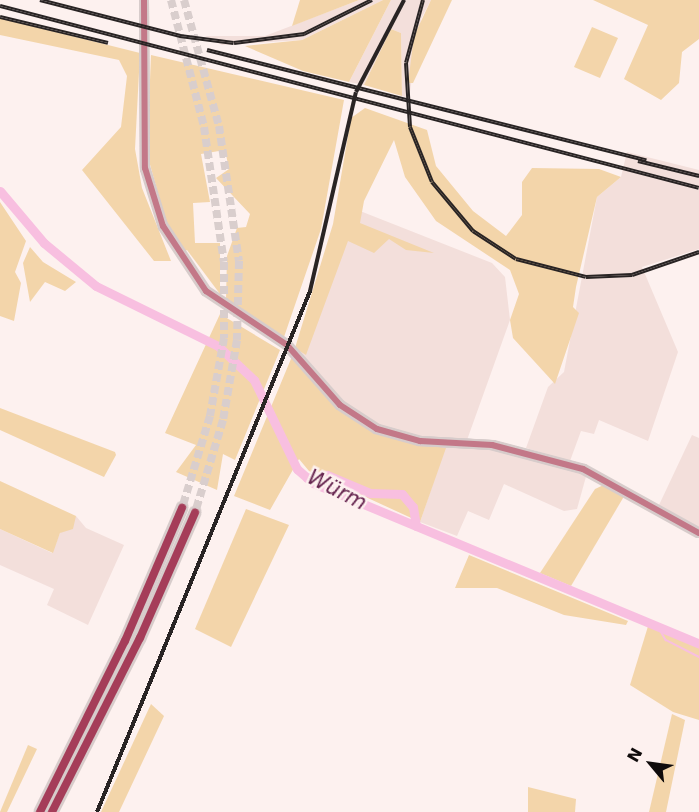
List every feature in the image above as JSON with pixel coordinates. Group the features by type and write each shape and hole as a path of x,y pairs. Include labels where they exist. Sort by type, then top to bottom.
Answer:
{"highway":[{"path":"40,812 125,641 182,508"},
{"path":"52,812 140,638 195,513"},
{"path":"58,812 64,789"}],"main road":[{"path":"144,0 145,168 163,226 184,263 221,303 295,351 352,414 391,435 434,443 492,446 583,469 699,533"}],"shaded area":[{"path":"300,0 359,0 292,26"},
{"path":"359,0 383,0 302,40 222,45 205,36 265,36"},
{"path":"383,0 391,0 349,82 303,71 245,46 302,40"},
{"path":"391,0 431,0 421,19 409,98 402,96 401,33 391,29 364,85 349,82"},
{"path":"431,0 452,0 413,83 408,83 414,36"},
{"path":"593,0 699,0 699,39 682,52 679,83 661,100 624,79 648,25"},
{"path":"0,18 140,53 135,149 142,188 171,261 154,261 82,170 121,127 127,76 119,60 0,35"},
{"path":"592,27 618,38 600,78 574,67"},
{"path":"391,29 401,33 402,96 364,85"},
{"path":"151,55 344,100 321,229 284,337 226,300 227,256 237,228 246,227 250,214 216,178 229,169 225,150 201,154 210,202 193,203 195,243 220,243 220,294 187,250 182,253 167,225 147,154"},
{"path":"365,108 427,130 436,166 473,211 506,236 522,215 522,182 532,168 599,169 621,177 597,197 576,287 573,307 579,313 555,384 513,338 510,320 519,294 510,270 436,221 405,177 394,140 364,201 360,223 434,253 406,250 389,239 374,253 348,241 306,355 295,348 333,224 351,118"},
{"path":"627,152 699,170 699,249 642,267 678,352 648,441 599,420 594,434 581,431 570,461 526,448 548,387 564,372 597,197 621,177"},
{"path":"0,202 26,241 15,272 21,283 14,321 0,316"},
{"path":"355,209 492,263 505,277 510,320 467,440 587,473 577,509 564,511 504,484 489,520 468,511 457,536 420,522 445,448 372,432 343,413 293,354"},
{"path":"30,247 43,262 76,282 65,291 45,282 30,302 23,263"},
{"path":"220,314 280,350 235,460 223,454 217,490 176,472 196,445 165,433"},
{"path":"293,354 343,413 372,432 446,448 420,522 309,471 299,459 270,510 234,496"},
{"path":"0,408 115,452 116,455 104,477 0,430"},
{"path":"692,435 699,438 699,528 659,505"},
{"path":"0,481 76,516 73,529 60,533 53,553 0,529"},
{"path":"608,483 626,493 571,586 540,573 595,489"},
{"path":"246,509 289,525 231,647 195,629"},
{"path":"76,516 86,528 124,545 88,625 47,605 54,589 0,565 0,529 52,553 60,533"},
{"path":"469,555 628,621 626,625 564,615 497,588 455,588"},
{"path":"649,623 699,645 699,720 673,712 630,685"},
{"path":"151,704 164,716 119,812 101,812"},
{"path":"672,714 685,720 666,812 649,812"},
{"path":"28,745 37,749 7,812 0,812"},
{"path":"528,787 576,799 575,812 528,812"}],"waterway":[{"name":"Würm","path":"0,191 44,243 96,286 218,346 254,380 297,469 313,483 699,644"},
{"path":"307,478 327,475 370,493 402,494 413,507 416,526"},
{"path":"659,628 666,640 699,657"}],"tunnel":[{"path":"171,0 204,127 224,262 224,338 210,416 182,508"},
{"path":"184,0 219,126 239,261 237,340 223,420 195,513"}],"railway":[{"path":"40,0 180,36 234,43 304,34 372,0"},
{"path":"97,812 310,291 356,92 404,0"},
{"path":"423,0 406,63 410,127 432,182 473,231 516,259 586,277 632,275 699,252"},
{"path":"0,6 699,188"},
{"path":"0,17 108,43"},
{"path":"207,50 646,160"},
{"path":"638,161 699,176"}]}
